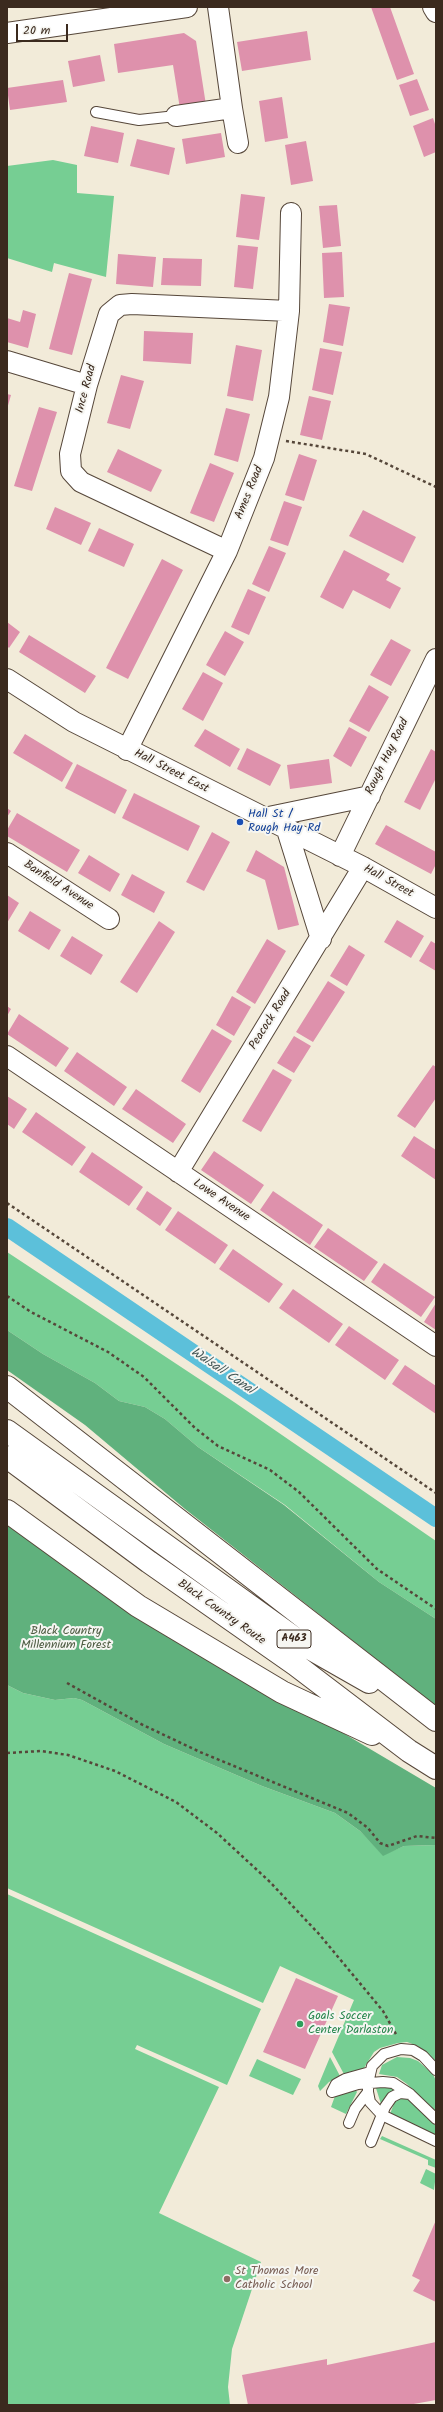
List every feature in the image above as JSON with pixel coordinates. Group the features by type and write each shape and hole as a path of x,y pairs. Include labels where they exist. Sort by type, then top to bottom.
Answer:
{"highway":[{"path":"7,1387 436,1720"},
{"name":"Black Country Route","path":"7,1431 304,1645 436,1720"},
{"name":"Black Country Route","path":"7,1457 149,1562 296,1665 408,1751 436,1768"},
{"path":"7,1511 138,1606 261,1680 282,1692 408,1751"}],"street":[{"path":"7,33 126,11 187,7"},
{"path":"218,7 238,144"},
{"path":"434,7 436,12"},
{"path":"176,116 232,108"},
{"name":"Ames Road","path":"127,750 227,551 270,438 279,397 288,311 291,213"},
{"name":"Ince Road","path":"227,551 81,482 71,471 70,454 87,385 109,314 120,305 132,304 288,311"},
{"path":"7,361 87,385"},
{"name":"Rough Hay Road","path":"340,856 436,659"},
{"name":"Hall Street East","path":"7,679 74,722 340,856"},
{"path":"264,818 370,796"},
{"path":"287,830 321,939"},
{"name":"Banfield Avenue","path":"7,853 108,919"},
{"name":"Hall Street","path":"340,856 436,908"},
{"name":"Peacock Road","path":"178,1172 363,868"},
{"name":"Lowe Avenue","path":"7,1056 436,1346"}],"lane":[{"path":"96,112 139,120 176,116"},
{"path":"436,2070 423,2056 413,2050 402,2050 378,2059 370,2072 368,2087 370,2102 382,2115 436,2141"},
{"path":"370,2072 345,2079 336,2084 332,2092 347,2086 368,2087 393,2083 410,2094 436,2119"},
{"path":"349,2123 355,2109 368,2087"},
{"path":"371,2142 382,2115 392,2097 400,2093 410,2094"}],"path":[{"path":"270,438 366,454 436,487"},
{"path":"7,1203 436,1493"},
{"path":"7,1296 31,1312 108,1352 144,1377 195,1428 218,1446 270,1470 299,1492 377,1569 436,1609"},
{"path":"67,1683 141,1724 200,1752 348,1813 368,1828 380,1843 388,1846 416,1836 436,1838"},
{"path":"7,1753 41,1752 68,1755 115,1771 176,1802 217,1833 269,1881 319,1934 383,2011 396,2032 402,2050"}],"green space":[{"path":"53,160 77,165 77,193 114,196 106,277 54,263 52,272 7,258 7,166"},
{"path":"7,1252 234,1402 436,1541 436,1619 379,1582 285,1505 198,1447 165,1419 145,1407 119,1401 95,1383 43,1354 7,1330"},
{"path":"7,1330 43,1354 95,1383 119,1401 145,1407 165,1419 198,1447 284,1505 379,1582 436,1619 436,1706 185,1509 85,1425 7,1370"},
{"name":"Black Country Millennium Forest","path":"7,1525 86,1581 436,1788 436,1845 404,1846 383,1856 360,1831 335,1813 262,1786 164,1744 82,1700 74,1698 55,1700 23,1693 7,1685"},
{"path":"7,1685 23,1693 55,1700 74,1698 82,1700 164,1744 262,1786 335,1813 360,1831 383,1855 404,1846 436,1845 436,2062 418,2046 407,2042 398,2043 380,2048 374,2052 364,2068 345,2076 332,2052 354,2000 280,1966 263,2003 7,1888"},
{"path":"7,1894 261,2009 227,2085 137,2045 135,2049 219,2087 159,2213 261,2262 232,2349 228,2387 230,2405 7,2405"},
{"path":"330,2057 340,2076 329,2082 320,2091 318,2086"},
{"path":"397,2057 410,2058 418,2061 433,2074 436,2081 436,2116 407,2084 397,2077 379,2074 382,2065"},
{"path":"257,2059 301,2079 293,2095 249,2076"},
{"path":"375,2085 394,2088 394,2090 381,2104"},
{"path":"355,2089 357,2092 346,2114 331,2107 335,2096"},
{"path":"401,2098 410,2099 436,2126 436,2136 390,2114 395,2101"},
{"path":"382,2136 436,2160 436,2168 428,2165 428,2160 380,2139"},
{"path":"426,2169 436,2174 434,2190 420,2183"}],"building":[{"path":"371,7 390,7 414,74 397,80"},
{"path":"307,31 311,60 242,71 237,42"},
{"path":"184,33 196,41 206,105 180,109 173,65 118,73 114,44"},
{"path":"100,55 105,81 73,87 68,61"},
{"path":"417,79 429,110 410,116 399,85"},
{"path":"63,80 67,102 10,110 7,88"},
{"path":"282,97 288,138 265,142 259,101"},
{"path":"433,118 436,127 436,152 424,157 413,126"},
{"path":"91,126 124,133 118,163 84,156"},
{"path":"221,133 225,157 186,164 182,139"},
{"path":"137,139 175,148 169,175 130,166"},
{"path":"306,141 313,181 291,185 285,145"},
{"path":"241,194 265,197 259,240 236,237"},
{"path":"337,205 341,246 323,248 319,206"},
{"path":"238,245 258,247 253,289 234,287"},
{"path":"342,252 344,297 324,298 322,253"},
{"path":"118,254 156,257 153,287 116,284"},
{"path":"163,258 202,259 201,286 161,285"},
{"path":"69,273 92,279 72,355 49,349"},
{"path":"329,304 350,307 343,346 323,342"},
{"path":"23,310 36,314 28,348 7,342 7,318 20,322"},
{"path":"144,331 193,333 191,364 143,361"},
{"path":"236,345 262,350 253,401 227,396"},
{"path":"320,348 342,352 333,395 312,390"},
{"path":"121,375 144,381 130,429 107,423"},
{"path":"7,394 11,395 7,409"},
{"path":"309,396 331,401 322,440 300,435"},
{"path":"39,407 57,412 32,491 14,486"},
{"path":"226,408 250,414 238,462 214,455"},
{"path":"118,449 162,470 151,492 107,472"},
{"path":"299,454 317,460 304,501 285,495"},
{"path":"210,463 234,473 214,522 190,513"},
{"path":"284,501 302,507 288,546 270,540"},
{"path":"55,507 91,523 81,545 46,529"},
{"path":"363,510 416,537 403,563 349,536"},
{"path":"99,528 134,544 124,567 88,551"},
{"path":"269,546 286,553 269,592 252,584"},
{"path":"344,550 390,574 386,580 401,588 390,609 353,590 343,609 320,597"},
{"path":"162,559 183,570 128,679 106,668"},
{"path":"248,589 266,597 249,635 231,627"},
{"path":"7,622 20,632 9,648 7,646"},
{"path":"225,631 244,642 225,676 206,665"},
{"path":"29,635 96,676 85,693 19,652"},
{"path":"391,639 411,650 391,686 370,675"},
{"path":"203,672 223,683 203,721 182,709"},
{"path":"369,685 389,697 369,732 349,721"},
{"path":"349,727 367,737 351,767 333,756"},
{"path":"205,729 240,749 230,767 194,746"},
{"path":"25,734 73,763 62,782 13,753"},
{"path":"247,748 281,765 270,786 237,769"},
{"path":"431,749 436,752 436,778 420,810 404,802"},
{"path":"329,759 332,783 290,789 287,765"},
{"path":"77,764 127,790 115,814 65,788"},
{"path":"134,793 200,826 188,851 122,818"},
{"path":"7,808 11,811 7,817"},
{"path":"17,813 80,850 67,872 7,836 7,830"},
{"path":"386,825 436,852 436,864 431,874 375,844"},
{"path":"212,832 230,842 204,891 186,882"},
{"path":"256,850 284,867 299,925 278,930 265,880 246,871"},
{"path":"89,855 120,874 110,892 78,873"},
{"path":"132,874 165,892 154,913 121,895"},
{"path":"7,895 19,903 7,923"},
{"path":"30,911 61,930 49,950 18,931"},
{"path":"397,920 424,936 411,958 384,942"},
{"path":"159,921 175,932 137,993 120,982"},
{"path":"72,936 103,955 91,975 60,956"},
{"path":"267,939 286,951 255,1004 236,992"},
{"path":"431,941 436,944 436,971 419,961"},
{"path":"349,945 365,955 347,986 330,976"},
{"path":"328,981 345,992 313,1042 296,1032"},
{"path":"232,996 251,1007 234,1036 216,1025"},
{"path":"7,1006 11,1009 7,1016"},
{"path":"19,1014 69,1048 56,1067 7,1034"},
{"path":"212,1029 232,1041 200,1093 181,1081"},
{"path":"294,1036 311,1046 294,1073 277,1063"},
{"path":"77,1052 127,1087 114,1106 64,1071"},
{"path":"433,1065 436,1067 436,1098 415,1128 397,1116"},
{"path":"273,1069 292,1080 261,1132 242,1121"},
{"path":"136,1089 186,1124 173,1143 122,1109"},
{"path":"7,1096 27,1109 14,1129 7,1124"},
{"path":"36,1112 86,1147 72,1166 22,1132"},
{"path":"414,1136 436,1150 436,1180 401,1156"},
{"path":"214,1151 264,1185 251,1204 201,1170"},
{"path":"92,1152 143,1187 129,1206 79,1172"},
{"path":"147,1191 172,1208 160,1226 136,1209"},
{"path":"273,1191 323,1225 310,1245 260,1210"},
{"path":"178,1211 228,1245 215,1264 165,1230"},
{"path":"328,1228 378,1262 364,1281 314,1247"},
{"path":"233,1249 283,1284 269,1303 219,1269"},
{"path":"384,1263 435,1297 421,1317 371,1282"},
{"path":"293,1289 343,1324 329,1343 279,1308"},
{"path":"436,1303 436,1330 424,1322"},
{"path":"349,1326 399,1360 385,1380 335,1345"},
{"path":"405,1365 436,1386 436,1414 392,1384"},
{"name":"Goals Soccer Center Darlaston","path":"296,1978 338,1996 305,2069 263,2052"},
{"path":"436,2220 436,2302 413,2291 420,2280 412,2276"},
{"path":"436,2342 436,2400 408,2405 248,2405 242,2375 327,2359 327,2365"}],"waterway":[{"name":"Walsall Canal","path":"7,1227 436,1518"}],"place":[{"name":"Hall St / Rough Hay Rd","path":"240,822"},
{"name":"Goals Soccer Center Darlaston","path":"300,2024"},
{"name":"St Thomas More Catholic School","path":"227,2279"}]}
